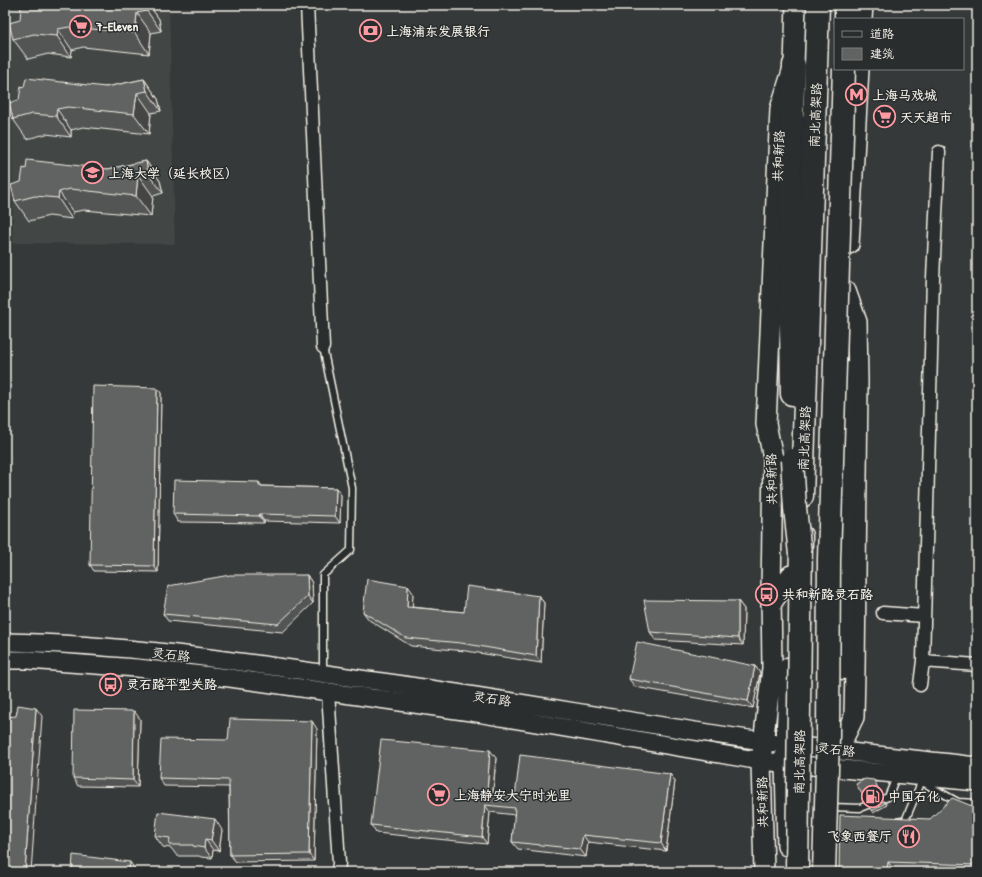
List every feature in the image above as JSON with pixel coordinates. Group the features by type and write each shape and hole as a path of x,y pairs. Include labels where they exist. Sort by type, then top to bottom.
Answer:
{"highway":[{"name":"南北高架路","path":"797,872 800,554 818,5"},
{"path":"846,5 846,18"},
{"path":"794,65 789,180 792,460 800,554"},
{"path":"824,872 828,736 828,560 844,70"},
{"path":"824,872 837,778 843,668 846,292"}],"main road":[{"name":"共和新路","path":"764,872 761,761 772,668 771,604 773,458 766,424 780,109 794,65 796,5"},
{"path":"862,18 863,5"},
{"name":"共和新路","path":"787,872 785,763 790,658 791,575 800,330 802,95 794,65"},
{"path":"824,872 837,759 854,717 858,322 846,292 859,70"},
{"path":"773,458 795,489"},
{"path":"771,604 791,575"},
{"name":"灵石路","path":"5,642 128,649 216,659 462,694 786,744 837,759 922,779 977,782"},
{"name":"灵石路","path":"5,660 28,660 137,668 230,678 471,712 761,761 785,763 837,759 977,766"}],"street":[{"path":"307,5 323,347"},
{"path":"920,685 923,661 933,278 939,152"},
{"path":"883,613 924,616"},
{"path":"923,661 977,665"},
{"path":"328,692 339,864 338,872"}],"lane":[{"path":"323,347 352,488 351,550 323,575 323,674"},
{"path":"831,807 860,808 888,797 898,774"},
{"path":"905,821 922,779 958,802 977,803"},
{"path":"950,808 958,802"},
{"path":"898,821 912,821"}],"shaded area":[{"name":"上海大学（延长校区）","path":"11,5 169,5 175,244 13,243"}],"building":[{"path":"90,5 107,7 116,5 146,5 147,11 137,13 135,33 69,27 58,29 57,36 34,34 13,39 9,23 20,20 21,6"},
{"path":"26,78 106,87 144,79 147,91 137,93 134,114 68,107 57,109 56,116 32,114 13,119 9,103 19,100 21,86 24,87"},
{"path":"27,160 108,169 146,161 148,173 138,175 136,196 70,189 59,192 58,198 35,196 15,201 11,185 21,182 23,168 26,169"},
{"path":"93,386 157,388 154,566 90,565"},
{"path":"174,480 259,482 259,486 336,488 335,516 173,514"},
{"path":"230,575 307,575 308,596 278,624 163,614 168,586"},
{"path":"367,579 408,586 407,607 464,612 467,586 539,596 536,656 461,643 406,638 363,612"},
{"path":"644,600 738,601 738,638 650,632"},
{"path":"637,642 755,666 748,701 629,679"},
{"path":"18,705 36,708 25,872 5,872 5,717 16,716"},
{"path":"74,710 134,711 133,780 73,778"},
{"path":"230,719 312,721 309,854 230,855 229,780 159,778 161,739 228,740"},
{"path":"381,740 490,750 487,792 515,797 520,755 670,774 661,843 583,835 580,849 512,842 515,808 485,805 482,837 371,825"},
{"path":"865,779 874,780 880,793 865,799 856,784"},
{"path":"952,798 977,808 977,865 888,862 887,872 839,872 840,815 930,819"},
{"path":"884,801 885,803 872,811 869,807"},
{"path":"158,812 215,819 211,840 205,839 204,848 193,845 169,845 170,838 155,836"},
{"path":"73,855 130,862 129,872 72,872"}],"place":[{"name":"7-Eleven","path":"81,26"},
{"name":"上海浦东发展银行","path":"371,31"},
{"name":"上海马戏城","path":"857,95"},
{"name":"天天超市","path":"884,117"},
{"name":"上海大学（延长校区）","path":"93,173"},
{"name":"共和新路灵石路","path":"766,594"},
{"name":"灵石路平型关路","path":"110,684"},
{"name":"上海静安大宁时光里","path":"439,795"},
{"name":"中国石化","path":"872,796"},
{"name":"飞象西餐厅","path":"908,836"}]}
